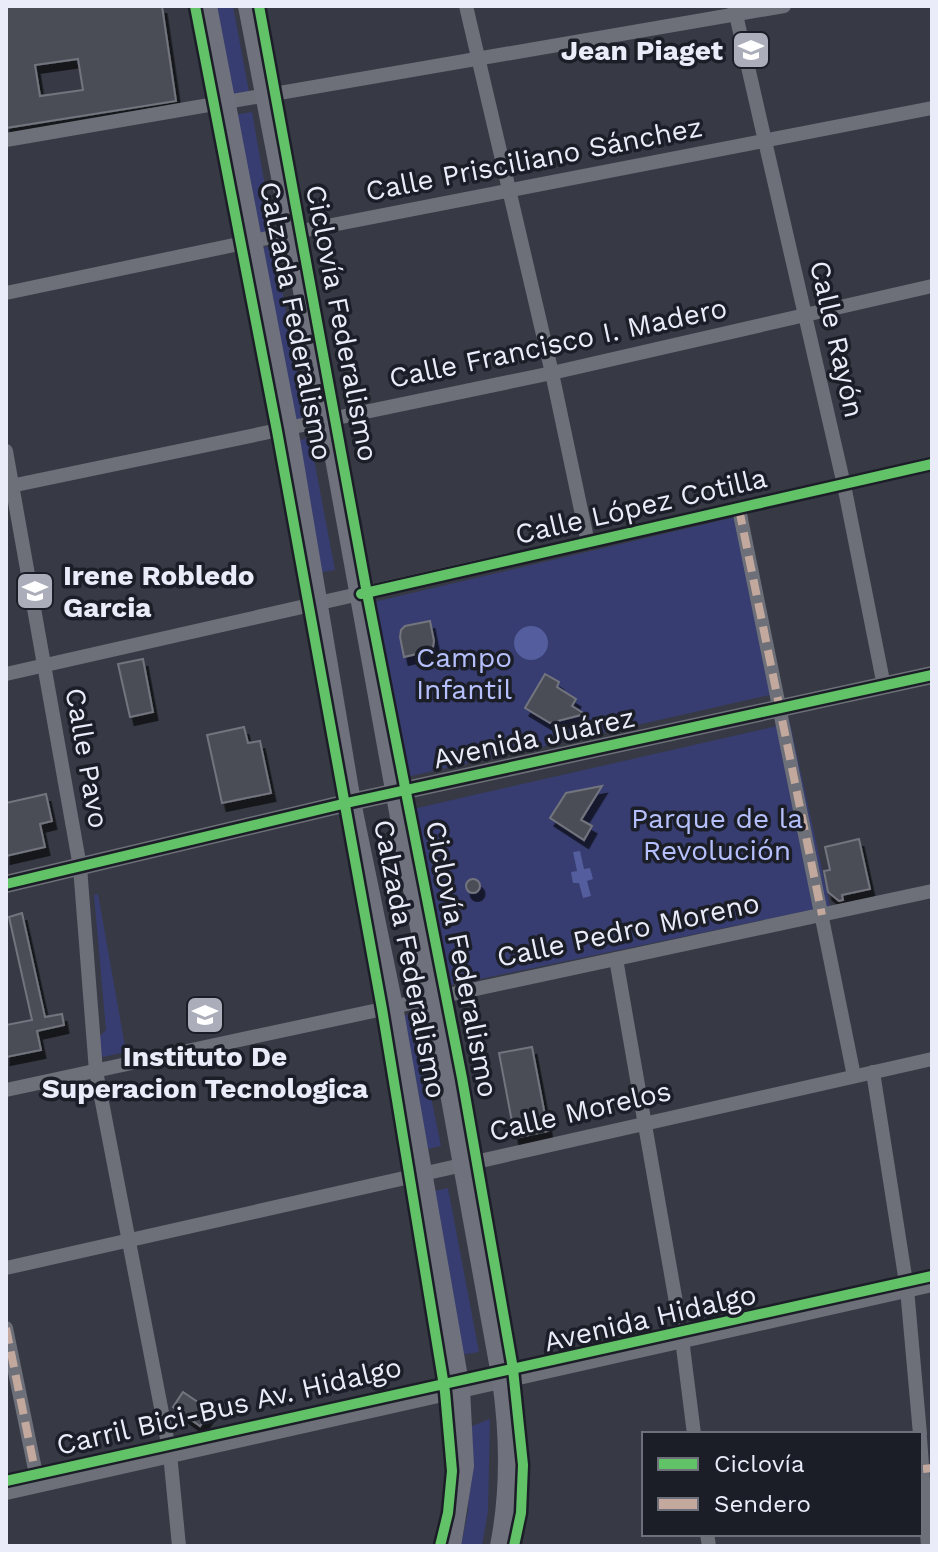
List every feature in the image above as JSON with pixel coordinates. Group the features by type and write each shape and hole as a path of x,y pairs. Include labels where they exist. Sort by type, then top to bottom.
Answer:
{"main road":[{"name":"Calzada Federalismo","path":"207,6 288,428 351,802 393,1006 460,1389 464,1466 451,1546"},
{"name":"Calzada Federalismo","path":"248,6 361,594 502,1380 508,1423 509,1464 500,1546"},
{"name":"Avenida Juárez","path":"6,884 351,802 932,675"},
{"name":"Avenida Hidalgo","path":"6,1491 932,1283"}],"street":[{"path":"466,6 552,373 588,543"},
{"path":"6,140 480,59 735,10 784,6"},
{"name":"Calle Rayón","path":"735,10 844,485 884,686"},
{"name":"Calle Prisciliano Sánchez","path":"6,293 291,233 932,108"},
{"name":"Calle Francisco I. Madero","path":"9,487 552,373 932,286"},
{"name":"Calle Pavo","path":"6,451 9,487 80,867 96,1071 170,1454 179,1546"},
{"name":"Calle López Cotilla","path":"6,674 932,464"},
{"path":"739,509 854,1076"},
{"name":"Calle Pedro Moreno","path":"6,1090 932,891"},
{"path":"616,959 682,1339 694,1432"},
{"name":"Calle Morelos","path":"6,1268 932,1059"},
{"path":"873,1072 907,1289 920,1432"},
{"path":"6,1328 38,1484"},
{"path":"922,1464 928,1546"}],"green space":[{"path":"213,6 233,6 250,97 230,100"},
{"path":"252,112 273,231 255,234 234,115"},
{"path":"274,245 306,419 289,422 257,249"},
{"path":"310,438 335,570 317,573 293,441"},
{"name":"Parque de la Revolución","path":"744,515 783,692 398,779 365,604"},
{"name":"Parque de la Revolución","path":"790,723 830,906 437,988 404,811"},
{"path":"98,894 126,1052 98,1058 97,1039 106,1030 94,895"},
{"path":"414,1013 441,1146 423,1150 398,1017"},
{"path":"448,1188 479,1352 461,1355 430,1192"},
{"path":"490,1419 488,1511 482,1546 461,1546 468,1511 472,1426"}],"shaded area":[{"path":"531,626 543,631 548,643 543,655 531,660 519,655 514,643 519,631"},
{"path":"580,851 584,869 590,868 593,879 587,881 591,896 583,898 579,883 573,883 571,872 577,871 573,852"}],"building":[{"path":"6,6 162,6 176,101 6,128","holes":["78,59 83,90 40,96 35,65"]},
{"path":"430,621 433,647 429,651 404,657 401,630 405,626"},
{"path":"143,659 153,712 130,717 118,664"},
{"path":"545,674 559,682 557,687 576,699 572,706 585,714 550,723 525,708"},
{"path":"244,727 248,743 260,741 271,793 222,803 207,735"},
{"path":"602,786 581,820 592,826 584,840 550,818 566,793"},
{"path":"46,794 52,821 40,824 45,847 6,856 6,803"},
{"path":"859,839 870,889 842,895 843,900 839,901 828,892 824,871 830,870 825,847"},
{"path":"473,879 480,886 473,893 466,886"},
{"path":"22,913 45,1017 62,1014 64,1025 37,1031 41,1050 6,1057 6,1025 32,1020 9,917"},
{"path":"532,1047 548,1131 515,1138 499,1053"},
{"path":"183,1392 211,1411 200,1426 173,1407"}],"marked path":[{"path":"739,509 822,915"},
{"path":"6,1328 37,1480"},
{"path":"923,1469 932,1468"}],"cycle path":[{"path":"195,6 277,431 382,1009 445,1392 452,1471 448,1513 440,1546"},
{"name":"Ciclovía Federalismo","path":"259,6 366,588 462,1078 513,1369 523,1465 521,1513 514,1546"},
{"path":"361,594 932,464"},
{"path":"6,884 351,802 932,675"},
{"name":"Carril Bici-Bus Av. Hidalgo","path":"6,1481 932,1276"}],"place":[{"name":"Jean Piaget","path":"751,50"},
{"name":"Irene Robledo Garcia","path":"35,591"},
{"name":"Instituto De Superacion Tecnologica","path":"205,1015"}],"park label":[{"name":"Campo Infantil","path":"464,673"}]}
